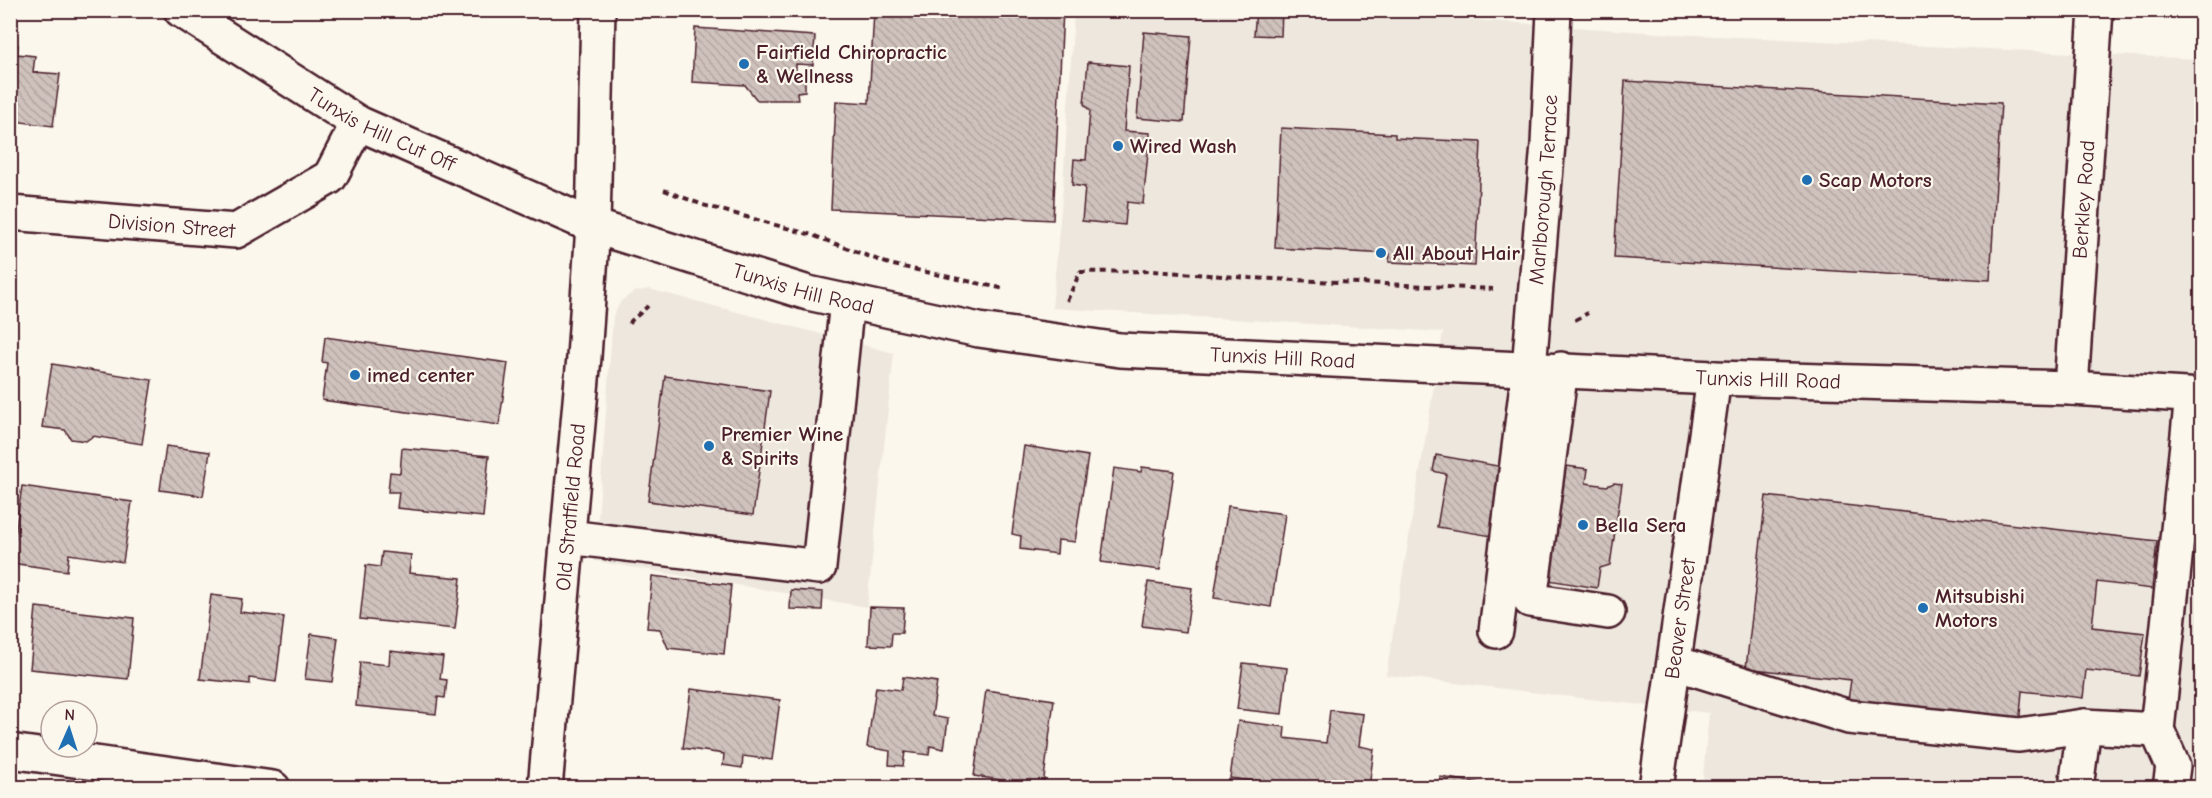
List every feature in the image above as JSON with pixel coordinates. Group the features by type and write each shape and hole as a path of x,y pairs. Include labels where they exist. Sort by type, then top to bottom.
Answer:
{"street":[{"name":"Tunxis Hill Cut Off","path":"181,10 358,123 593,226"},
{"path":"593,226 598,10"},
{"name":"Marlborough Terrace","path":"1545,369 1534,310 1548,144 1554,10"},
{"name":"Berkley Road","path":"2071,388 2096,10"},
{"name":"Division Street","path":"10,213 236,231 330,177 358,123"},
{"name":"Tunxis Hill Road","path":"593,226 808,293 979,330 1120,350 1714,378 2071,388 2197,396"},
{"name":"Old Stratfield Road","path":"545,788 583,368 593,226"},
{"path":"568,537 819,567 847,301"},
{"path":"1545,369 1530,600 1608,612"},
{"path":"1496,631 1545,369"},
{"name":"Beaver Street","path":"1656,788 1714,378"},
{"path":"2170,788 2173,766 2157,730 2197,396"},
{"path":"1674,663 1849,717 2019,735 2084,726 2157,730"},
{"path":"2076,788 2084,726"},
{"path":"10,751 273,788"}],"path":[{"path":"664,190 703,205 812,235 889,264 1011,290"},
{"path":"1056,300 1067,302 1080,272 1153,271 1496,290 1534,310 1575,320 1588,313"}],"shaded area":[{"path":"1074,11 1346,11 1675,34 2201,59 2201,787 1702,787 1709,713 1386,675 1443,332 1052,308 1063,187"},
{"path":"649,289 894,353 867,607 595,561 613,316 621,301 634,292"}],"building":[{"path":"923,10 1063,10 1053,220 831,209 836,101 869,103 874,11 923,13"},
{"path":"1256,10 1282,10 1281,36 1254,35"},
{"name":"Fairfield Chiropractic & Wellness","path":"695,28 815,36 813,65 796,64 796,72 805,74 805,91 797,92 798,100 757,100 745,85 692,82"},
{"path":"1144,32 1191,36 1184,122 1137,118"},
{"path":"10,44 18,45 17,54 35,56 33,72 60,74 53,126 14,121 13,130 10,130"},
{"name":"Wired Wash","path":"1088,62 1129,66 1124,131 1150,133 1143,204 1127,202 1125,225 1082,221 1085,187 1072,185 1074,159 1086,160 1090,111 1084,104"},
{"name":"Scap Motors","path":"1625,81 2001,103 1990,280 1614,258"},
{"path":"1281,128 1395,134 1395,138 1481,142 1475,266 1389,262 1390,254 1275,248"},
{"path":"325,337 508,363 499,425 322,400 327,363 322,362"},
{"path":"52,364 152,380 142,444 93,436 86,441 71,439 65,430 42,427"},
{"name":"Premier Wine & Spirits","path":"665,376 770,391 753,515 648,501"},
{"path":"166,446 210,452 203,496 160,490"},
{"path":"1024,446 1088,456 1075,542 1058,540 1057,554 1020,549 1021,536 1012,534"},
{"path":"402,448 489,456 483,517 397,508 399,492 388,492 390,472 400,473"},
{"path":"1436,455 1509,468 1498,537 1437,527 1446,474 1433,471"},
{"name":"Bella Sera","path":"1559,465 1588,469 1586,483 1607,486 1614,483 1622,484 1610,565 1600,568 1597,588 1542,579"},
{"path":"1142,467 1174,471 1160,570 1101,562 1114,468 1141,472"},
{"path":"22,486 132,502 123,562 69,554 67,571 11,563"},
{"name":"Mitsubishi Motors","path":"1766,496 2157,541 2152,589 2097,582 2092,627 2145,633 2139,676 2086,670 2083,698 2022,691 2019,727 1847,707 1851,680 1746,668"},
{"path":"1228,506 1285,514 1271,607 1214,598"},
{"path":"382,552 411,555 409,573 461,578 455,629 360,619 366,565 380,567"},
{"path":"652,576 731,585 724,654 668,648 660,629 647,628"},
{"path":"1148,582 1192,588 1186,632 1142,626"},
{"path":"791,590 823,592 822,610 790,609"},
{"path":"211,595 242,599 240,612 284,617 276,682 250,678 250,684 200,679"},
{"path":"36,607 134,618 128,679 30,669"},
{"path":"870,607 904,608 902,633 892,633 891,646 868,645"},
{"path":"311,634 338,638 332,682 305,679"},
{"path":"390,651 443,657 440,679 447,680 445,698 438,697 436,714 356,706 360,662 389,665"},
{"path":"1243,663 1287,668 1282,714 1237,709"},
{"path":"903,677 937,682 932,716 948,719 944,749 930,746 929,755 905,752 903,766 889,765 890,751 867,747 876,687 901,690"},
{"path":"691,689 780,700 772,760 743,756 742,768 723,765 724,754 683,748"},
{"path":"986,690 1054,700 1043,786 974,776"},
{"path":"1330,710 1363,714 1359,746 1374,749 1369,788 1305,788 1230,778 1238,721 1285,727 1284,738 1326,743"},
{"path":"1440,777 1507,787 1438,788"}],"place":[{"name":"Fairfield Chiropractic & Wellness","path":"744,64"},
{"name":"Wired Wash","path":"1118,146"},
{"name":"Scap Motors","path":"1807,180"},
{"name":"All About Hair","path":"1381,253"},
{"name":"imed center","path":"355,375"},
{"name":"Premier Wine & Spirits","path":"709,446"},
{"name":"Bella Sera","path":"1583,525"},
{"name":"Mitsubishi Motors","path":"1923,608"}]}
